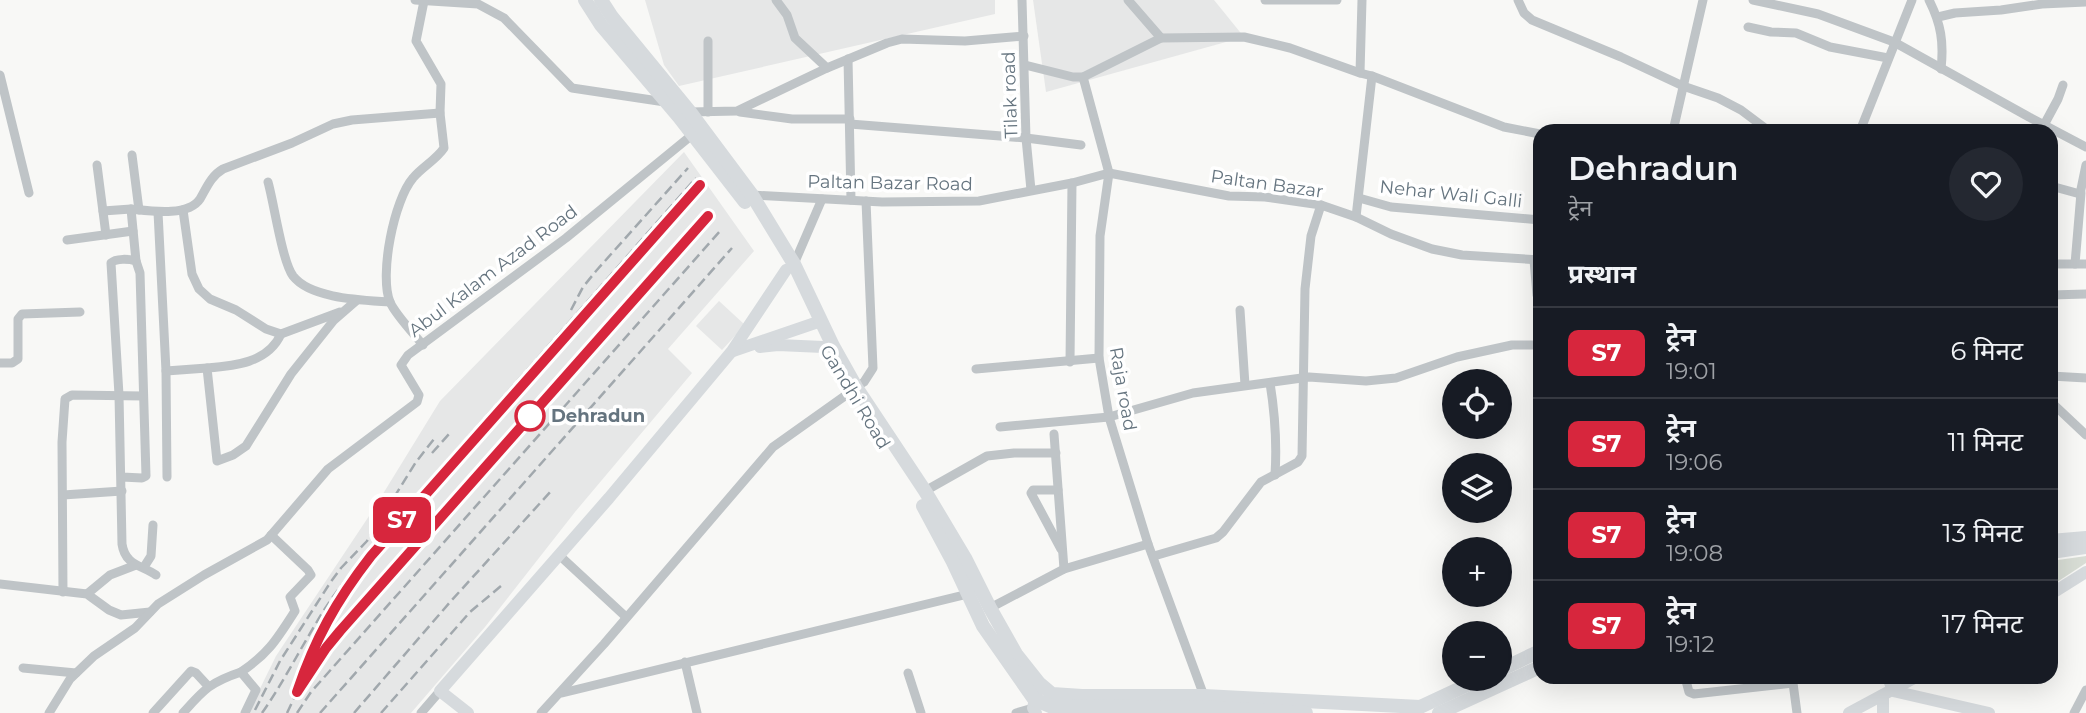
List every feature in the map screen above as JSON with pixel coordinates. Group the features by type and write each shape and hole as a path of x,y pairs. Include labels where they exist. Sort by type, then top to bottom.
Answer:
{"main road":[{"path":"585,0 601,25 671,99"},
{"path":"601,0 671,99"},
{"name":"Gandhi Road","path":"671,99 690,112 752,195 853,390 921,501 983,626 1034,707"},
{"name":"Gandhi Road","path":"671,99 692,135 744,200 790,267"},
{"name":"Gandhi Road","path":"817,322 823,347 925,491 965,558 1016,654 1052,704"},
{"path":"2058,540 2086,538"},
{"path":"2058,551 2086,547"},
{"path":"1512,664 1533,654"},
{"path":"1439,713 1533,670"},
{"path":"1034,707 1082,696 1204,696 1421,710 1457,691"},
{"path":"1052,704 1306,713"}],"street":[{"path":"415,0 478,4 504,18 572,88 671,99"},
{"path":"776,0 790,21 795,38 827,68"},
{"name":"Tilak road","path":"1022,0 1026,138 1031,190"},
{"path":"1128,0 1161,38"},
{"path":"1265,0 1337,0"},
{"path":"1360,74 1362,0"},
{"path":"1518,0 1524,13 1532,20 1718,98 1760,124"},
{"path":"1675,124 1703,0"},
{"path":"1753,0 1818,14 1894,42 2042,124"},
{"path":"1863,124 1912,0"},
{"path":"1929,0 1938,17 1943,48 1941,69"},
{"path":"422,345 390,302 385,273 390,239 401,200 411,179 444,148 440,113 441,85 416,41 424,1"},
{"path":"1938,17 2042,4 2086,2"},
{"path":"1748,27 1770,32 1796,33 1830,47 1888,58"},
{"path":"737,111 827,68 902,39 965,41 1024,36"},
{"path":"1025,65 1083,77 1161,38 1244,37 1290,48 1372,76 1504,127 1533,133"},
{"path":"708,41 708,112"},
{"path":"848,59 851,200"},
{"path":"0,75 29,193"},
{"path":"1356,216 1372,76"},
{"name":"Raja road","path":"1083,77 1109,173 1100,236 1099,358 1109,417 1148,544 1204,696"},
{"path":"2045,124 2063,85"},
{"path":"690,112 737,111 792,119 850,122 1081,145"},
{"path":"103,211 183,210 197,204 211,179 223,169 333,124 440,113"},
{"path":"2058,132 2086,147"},
{"name":"Abul Kalam Azad Road","path":"49,713 63,688 94,656 135,628 150,612 191,583 261,544 328,469 417,402 419,395 401,365 403,360 566,238 692,135"},
{"path":"122,477 146,476 141,288 133,231 135,210 132,155"},
{"path":"2074,264 2082,232 2081,193 2086,164"},
{"path":"97,165 106,235"},
{"name":"Paltan Bazar Road","path":"752,195 866,201 979,201 1109,173"},
{"name":"Paltan Bazar","path":"1109,173 1229,196 1265,197 1321,205 1356,216 1391,234 1432,249 1462,255 1533,260"},
{"path":"268,182 285,254 294,277 310,289 357,300 390,302"},
{"path":"1070,362 1072,183"},
{"path":"2058,188 2079,195 2081,193"},
{"name":"Nehar Wali Galli","path":"1359,198 1391,207 1533,219"},
{"path":"421,713 732,351 790,267 822,199"},
{"path":"541,713 773,447 864,382 873,368 866,201"},
{"path":"1154,556 1216,538 1261,482 1298,462 1302,456 1305,289 1311,236 1321,205"},
{"path":"183,210 192,274 203,294 217,303 236,310 266,330 282,334 342,312"},
{"path":"158,212 166,371 167,477"},
{"path":"67,240 133,231"},
{"path":"136,261 115,260 111,263 119,394 122,544 123,554 156,575"},
{"path":"2058,264 2086,264"},
{"path":"2058,295 2086,294"},
{"path":"207,368 217,461 246,446 291,374 342,312 357,300"},
{"path":"1240,310 1245,386"},
{"path":"0,363 12,363 18,359 18,319 22,314 80,312"},
{"path":"732,351 817,322"},
{"path":"166,371 235,366 253,360 271,349 282,334"},
{"path":"732,351 778,345 823,347"},
{"path":"1000,427 1109,417 1193,393 1304,378 1366,381 1396,378 1457,357 1512,345 1533,345"},
{"path":"976,369 1099,358"},
{"path":"2058,376 2086,378"},
{"path":"1270,383 1275,413 1275,475"},
{"path":"63,592 62,442 65,399 72,395 143,396"},
{"path":"2058,409 2086,435"},
{"path":"1054,434 1064,569"},
{"path":"925,491 987,456 1056,453"},
{"path":"1058,490 1033,490 1031,493 1063,553"},
{"path":"63,495 122,491"},
{"path":"87,594 110,575 140,566 151,556 153,525"},
{"path":"183,713 208,686 241,672 258,660 270,648 295,611 290,597 311,575 271,535"},
{"path":"990,608 1064,569 1148,544"},
{"path":"559,555 626,617"},
{"path":"2058,590 2086,572"},
{"path":"0,584 87,594 121,615 150,612"},
{"path":"560,693 968,594"},
{"path":"685,662 697,713"},
{"path":"23,668 76,673"},
{"path":"153,713 191,671 208,686"},
{"path":"241,672 257,690 245,713"},
{"path":"908,673 921,713"},
{"path":"1016,713 1034,707 1039,683"},
{"path":"1687,684 1689,692 1694,694 1784,684"},
{"path":"1793,684 1797,713"},
{"path":"1883,713 1888,684"},
{"path":"1849,713 1904,684"},
{"path":"2074,713 2086,690"},
{"path":"440,691 468,713"},
{"path":"1888,693 1989,713"}],"shaded area":[{"path":"645,0 995,0 995,14 679,86 664,65"},
{"path":"1033,0 1214,0 1244,37 1046,92"},
{"path":"684,152 754,251 668,349 692,373 575,512 485,627 411,713 248,713 276,656 373,510 440,401"},
{"path":"719,301 745,325 722,350 696,326"},
{"path":"2086,556 2086,563 2058,581 2058,560"}],"railway":[{"path":"571,310 583,287 596,271 688,168"},
{"path":"262,713 326,607 354,569 696,178"},
{"path":"287,713 326,647 708,216"},
{"path":"297,713 311,692 721,230"},
{"path":"320,713 732,248"},
{"path":"432,453 449,434"},
{"path":"255,710 280,661 330,583 367,541 416,462 434,439"},
{"path":"354,713 552,490"},
{"path":"381,713 470,612 501,586"}],"train":[{"name":"S7","path":"700,185 371,556 335,606 311,652 297,692 340,631 708,216"}],"place":[{"name":"Dehradun","path":"530,416"}]}
